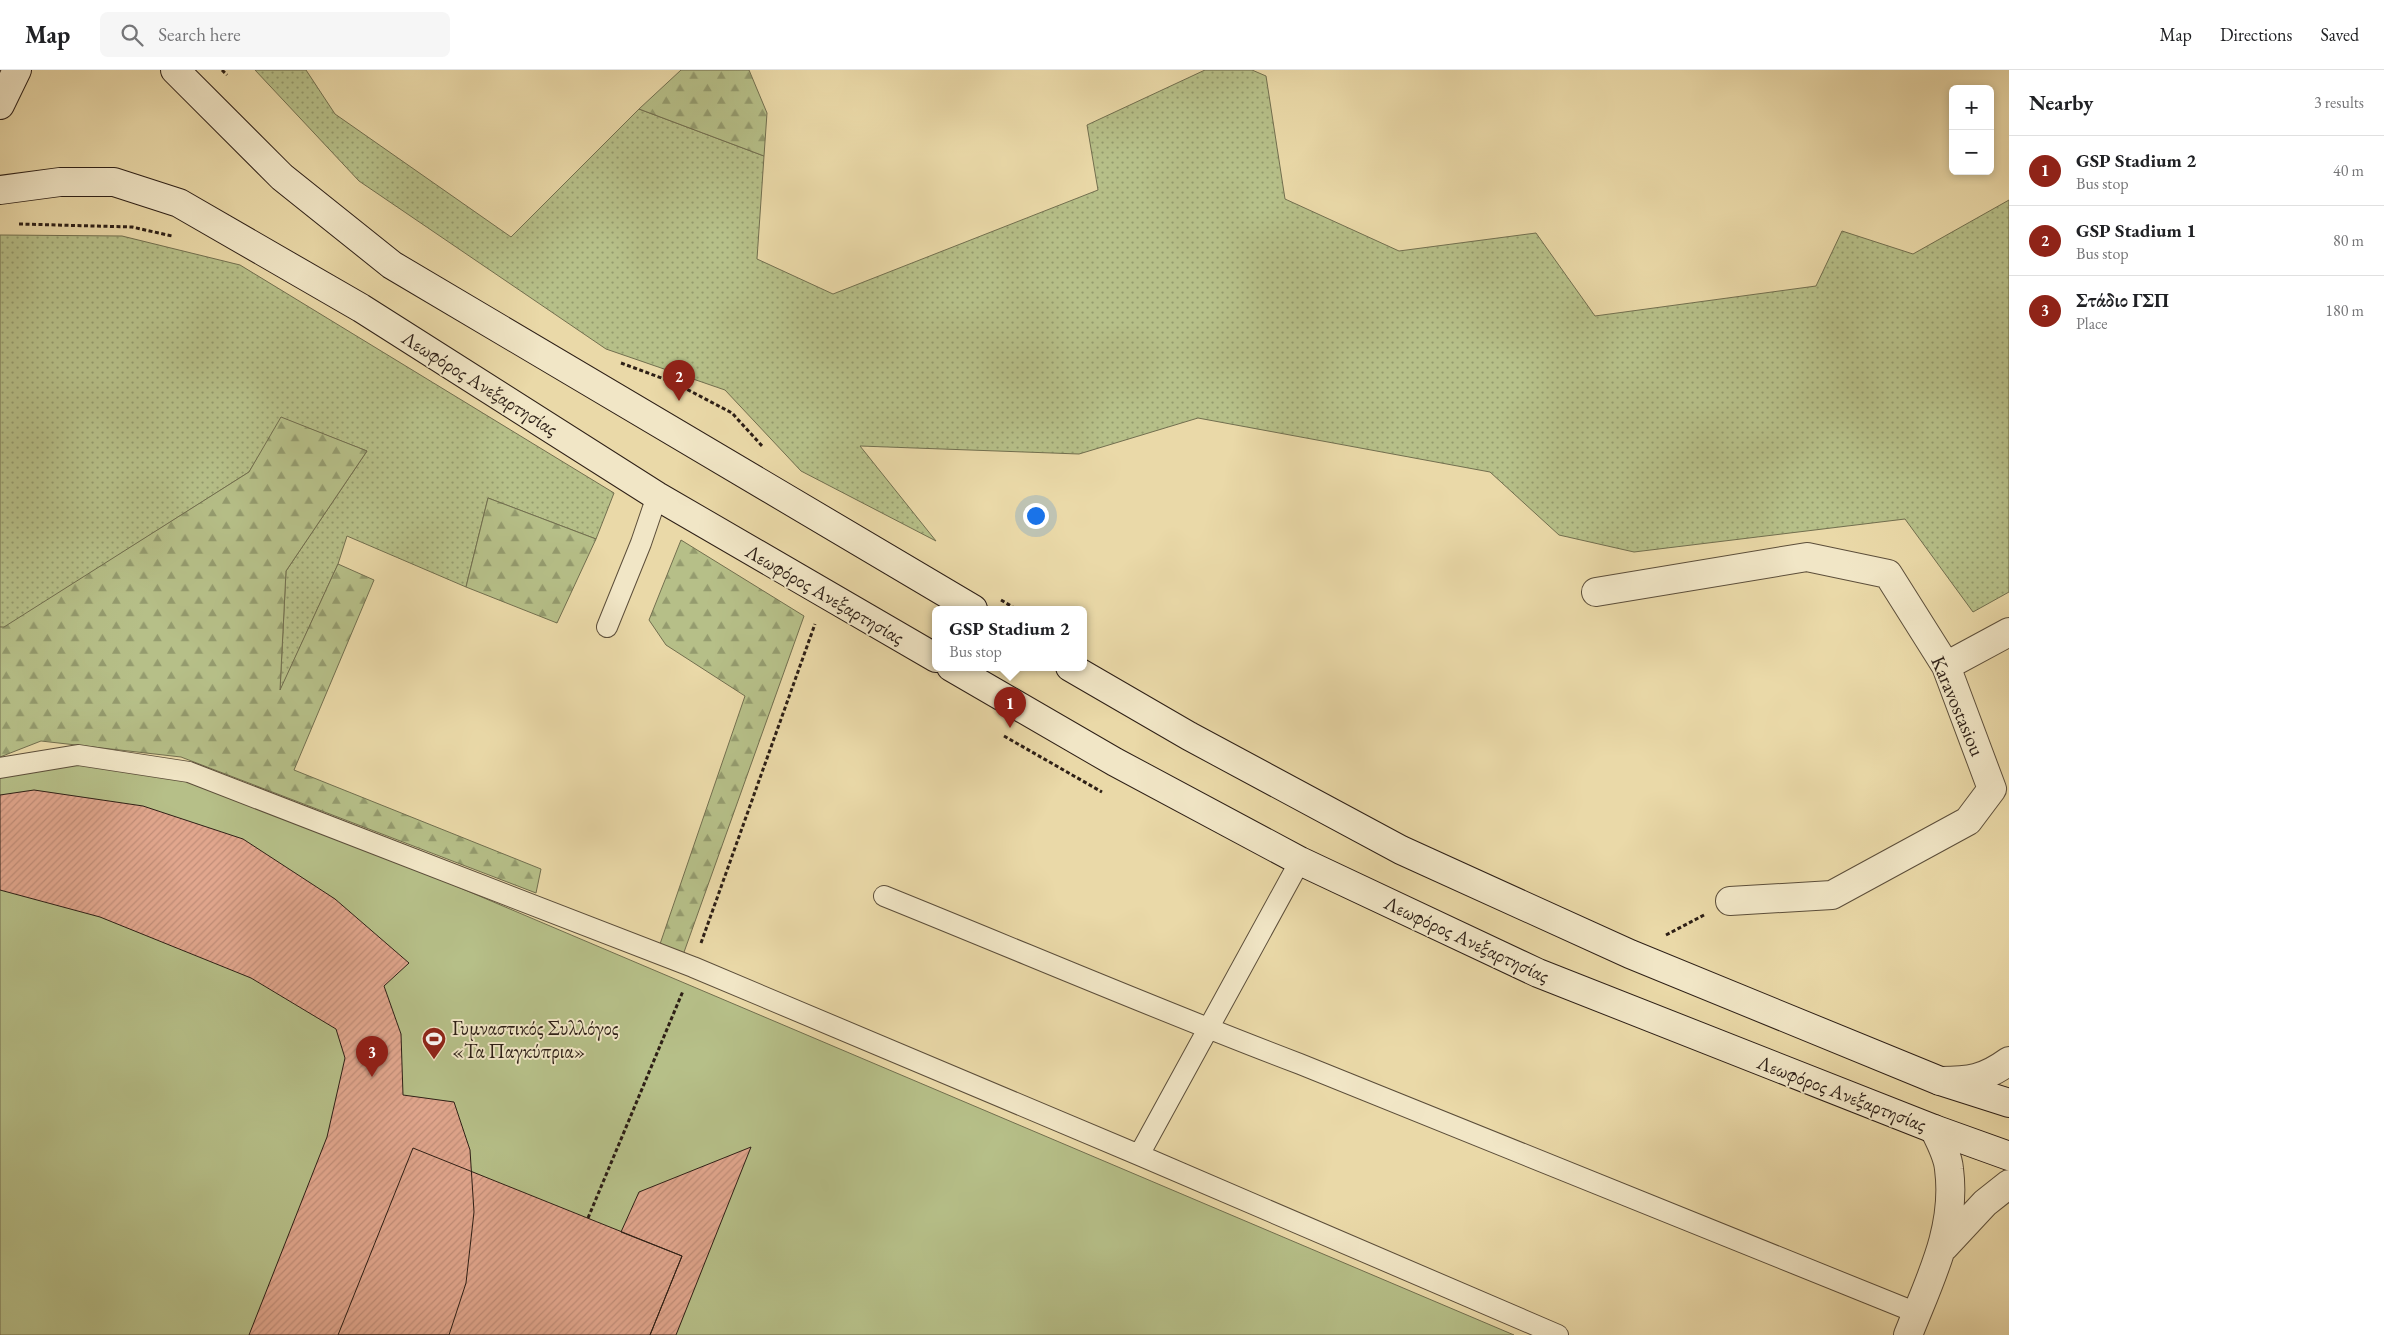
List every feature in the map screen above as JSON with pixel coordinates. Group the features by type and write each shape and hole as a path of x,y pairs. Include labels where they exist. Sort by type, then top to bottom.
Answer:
{"main road":[{"path":"0,105 17,70"},
{"path":"175,70 282,178 392,265 968,606"},
{"name":"Λεωφόρος Ανεξαρτησίας","path":"0,190 60,182 114,182 179,203 361,308 657,496 932,656"},
{"name":"Karavostasiou","path":"1596,592 1807,557 1879,572 1888,574 1946,666 1992,788 1968,821 1832,895 1730,901"},
{"path":"1946,666 2009,632"},
{"name":"Λεωφόρος Ανεξαρτησίας","path":"958,671 1116,762 1300,861 1538,973 1934,1129 2009,1156"},
{"path":"1077,671 1189,736 1401,850 1630,954 1940,1081 2009,1103"},
{"path":"1940,1081 1968,1081 1992,1074 2009,1061"},
{"path":"1912,1324 1944,1247 1950,1198 1950,1167 1934,1129"},
{"path":"1944,1247 1985,1203 2009,1184"}],"lane":[{"path":"607,627 641,543 657,496"},
{"path":"0,768 78,755 189,772 693,967 1139,1155 1558,1335"},
{"path":"1139,1155 1300,861"},
{"path":"884,896 1135,998 1208,1030 1300,1064 1912,1324"}],"path":[{"path":"222,70 230,79"},
{"path":"612,360 675,383 732,412 766,451"},
{"path":"588,1218 693,967 822,605 840,602"},
{"path":"1630,954 1730,901"}],"green space":[{"path":"255,70 306,70 335,114 511,237 639,109 764,156 757,259 833,294 1098,190 1087,125 1205,70 1252,70 1266,76 1285,199 1399,251 1536,233 1595,316 1816,286 1842,231 1913,254 2009,200 2009,592 1973,612 1905,519 1634,552 1559,535 1490,472 1198,418 1079,454 860,446 936,541 801,471 725,390 606,349 359,181"},
{"path":"681,70 749,70 767,113 764,156 639,109"},
{"path":"0,235 122,236 240,265 614,493 596,539 488,498 466,587 347,536 338,564 280,691 286,571 367,451 282,418 249,472 4,628 0,627"},
{"path":"281,417 367,451 286,571 280,690 338,564 374,580 294,770 541,869 536,893 181,757 41,741 0,757 0,627 4,627 249,472"},
{"path":"488,498 596,539 557,623 466,587"},
{"path":"681,540 804,616 683,955 659,947 745,696 666,645 649,620"},
{"name":"Γυμναστικός Συλλόγος «Τα Παγκύπρια»","path":"101,754 220,786 1514,1335 0,1335 0,761"}],"building":[{"path":"34,790 143,806 243,839 335,899 409,963 384,986 401,1034 403,1095 454,1102 470,1150 474,1212 466,1283 449,1335 249,1335 327,1137 345,1058 336,1029 251,978 100,917 0,890 0,795"},
{"path":"751,1147 676,1335 650,1335 682,1256 621,1232 639,1192"},
{"path":"413,1148 682,1256 650,1335 338,1335"}],"place":[{"name":"GSP Stadium 1","path":"679,401"},
{"name":"GSP Stadium 2","path":"1010,728"},
{"name":"Γυμναστικός Συλλόγος «Τα Παγκύπρια»","path":"434,1060"},
{"name":"Στάδιο ΓΣΠ","path":"372,1077"}]}
